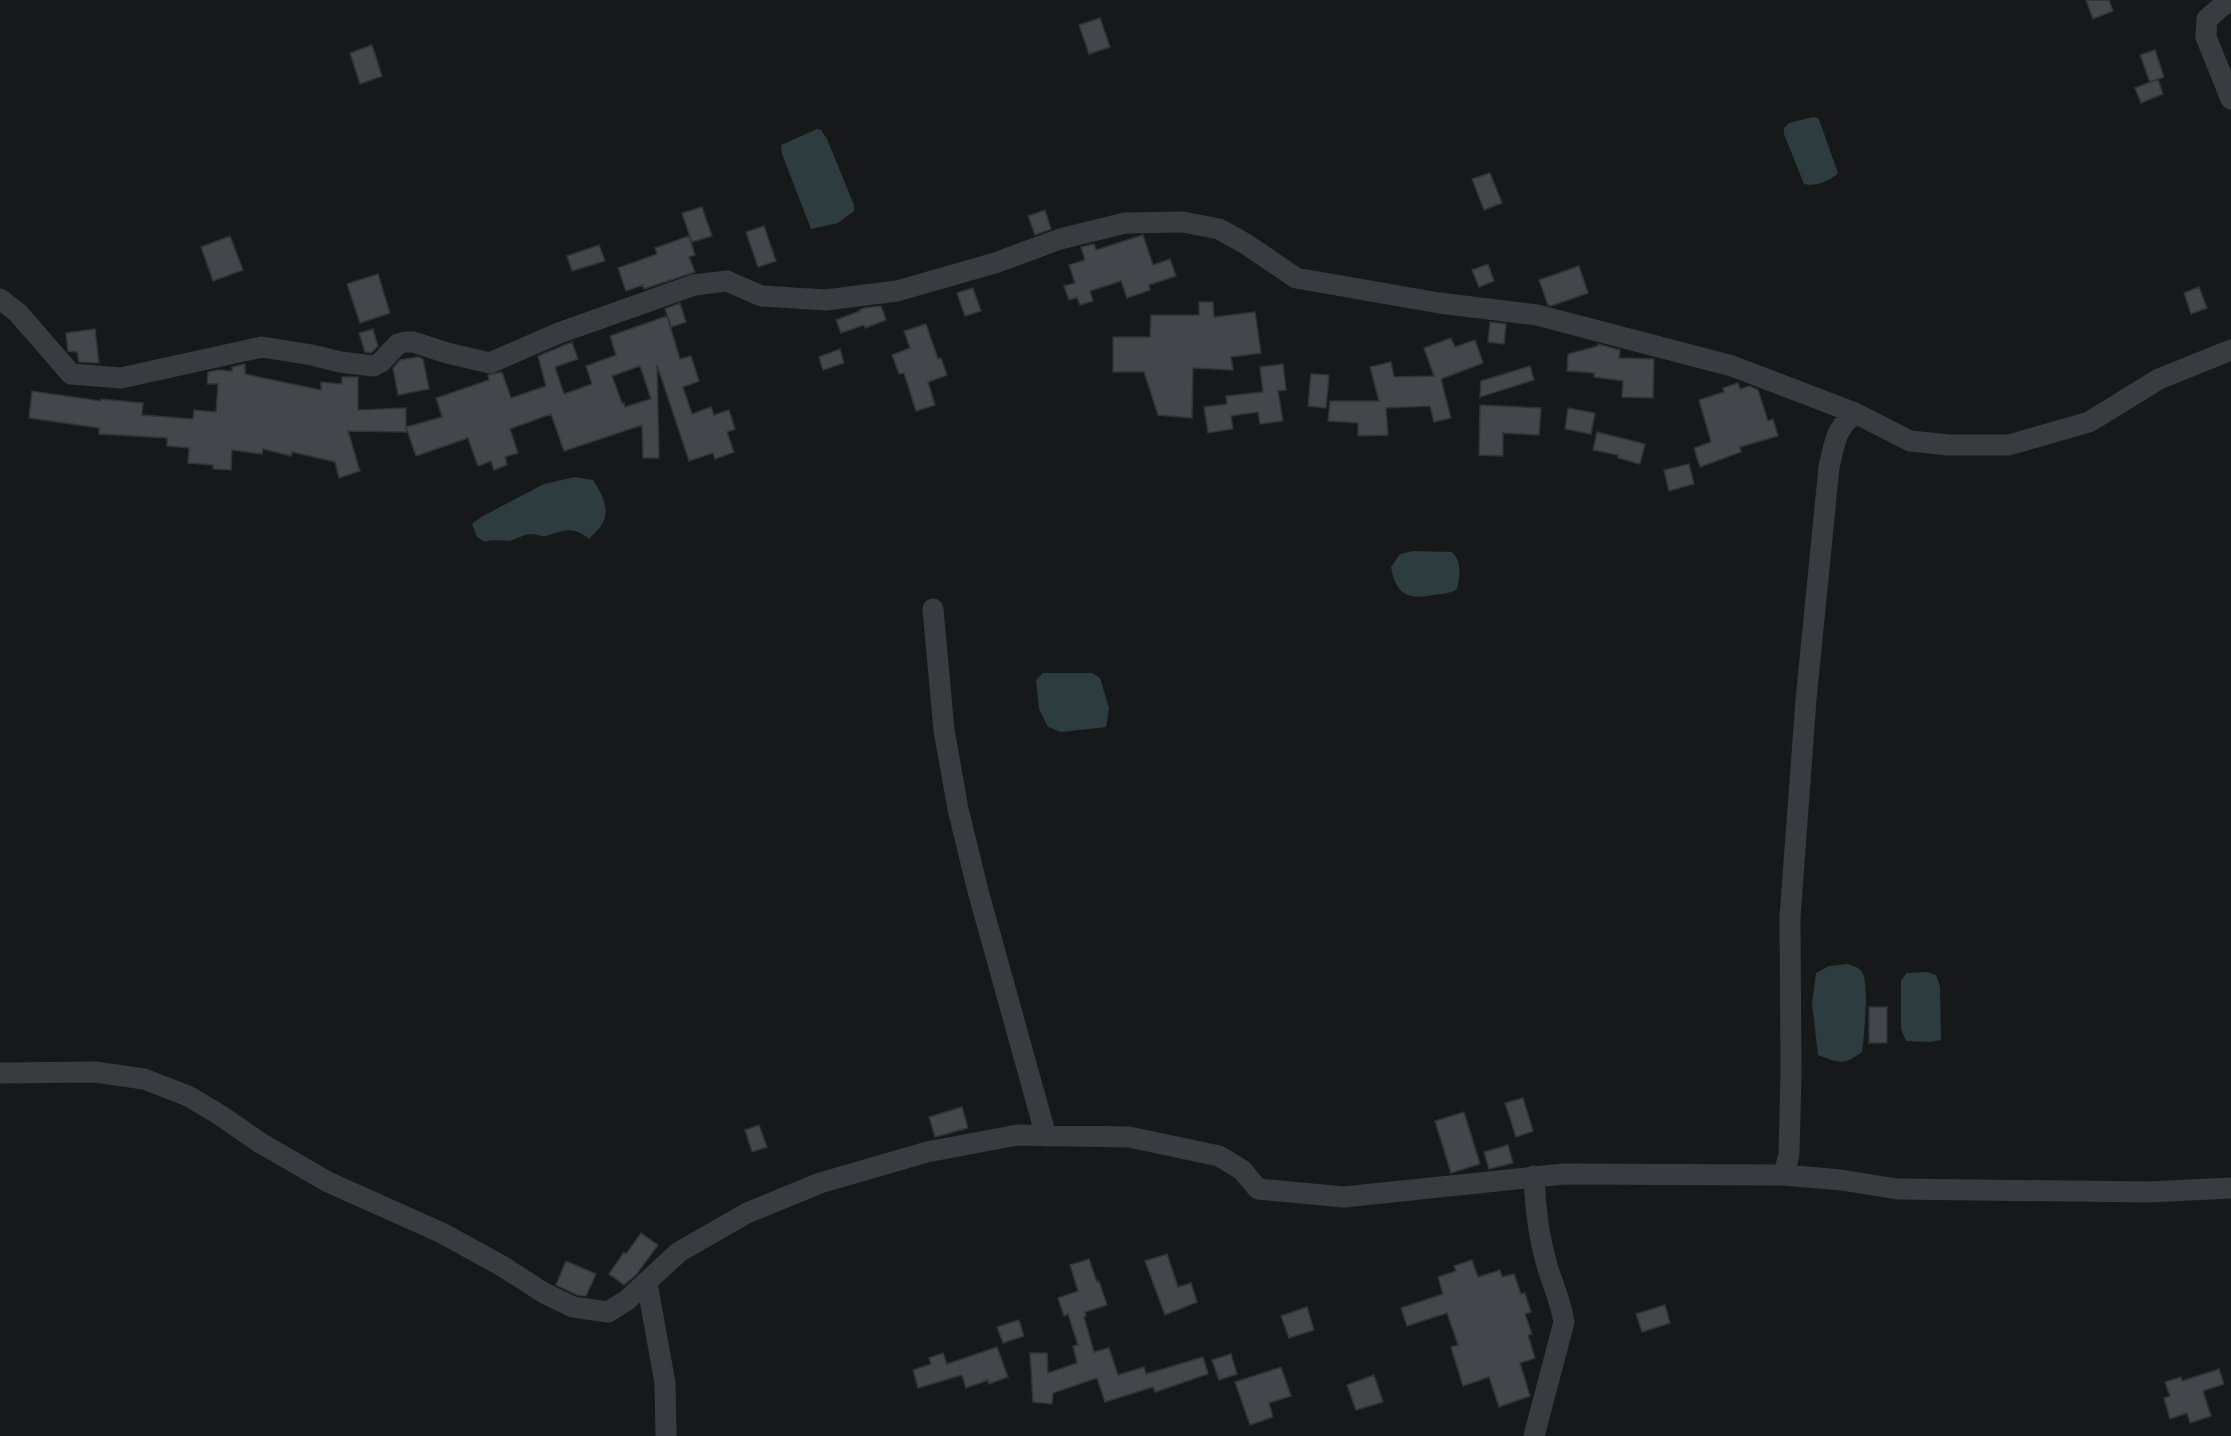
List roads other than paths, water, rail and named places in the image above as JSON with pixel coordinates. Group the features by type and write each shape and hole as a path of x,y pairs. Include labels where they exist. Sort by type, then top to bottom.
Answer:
{"street":[{"path":"2229,0 2206,19 2206,36 2231,99"},
{"path":"0,299 18,313 71,374 121,378 262,347 374,366 381,363 398,344 405,342 413,342 490,363 559,333 694,285 727,281 761,296 825,300 887,293 995,263 1060,239 1125,223 1183,222 1219,229 1246,244 1296,278 1439,303 1537,315 1732,366 1855,413 1910,441 1949,445 2009,445 2089,423 2159,379 2231,350"},
{"path":"1784,1175 1789,1154 1791,1074 1790,917 1806,700 1834,443 1842,425 1855,413"},
{"path":"933,609 944,730 958,808 978,891 1046,1136"},
{"path":"0,1073 94,1072 144,1079 188,1096 259,1142 328,1182 442,1233 502,1266 544,1293 573,1307 609,1312 647,1283 679,1252 737,1218 820,1183 927,1152 1017,1135 1129,1137 1218,1156 1242,1170 1258,1189 1344,1197 1564,1174 1784,1175 1841,1180 1897,1189 2149,1192 2231,1188"},
{"path":"1534,1176 1535,1206 1540,1238 1564,1322 1534,1436"},
{"path":"647,1283 665,1383 666,1436"}]}
